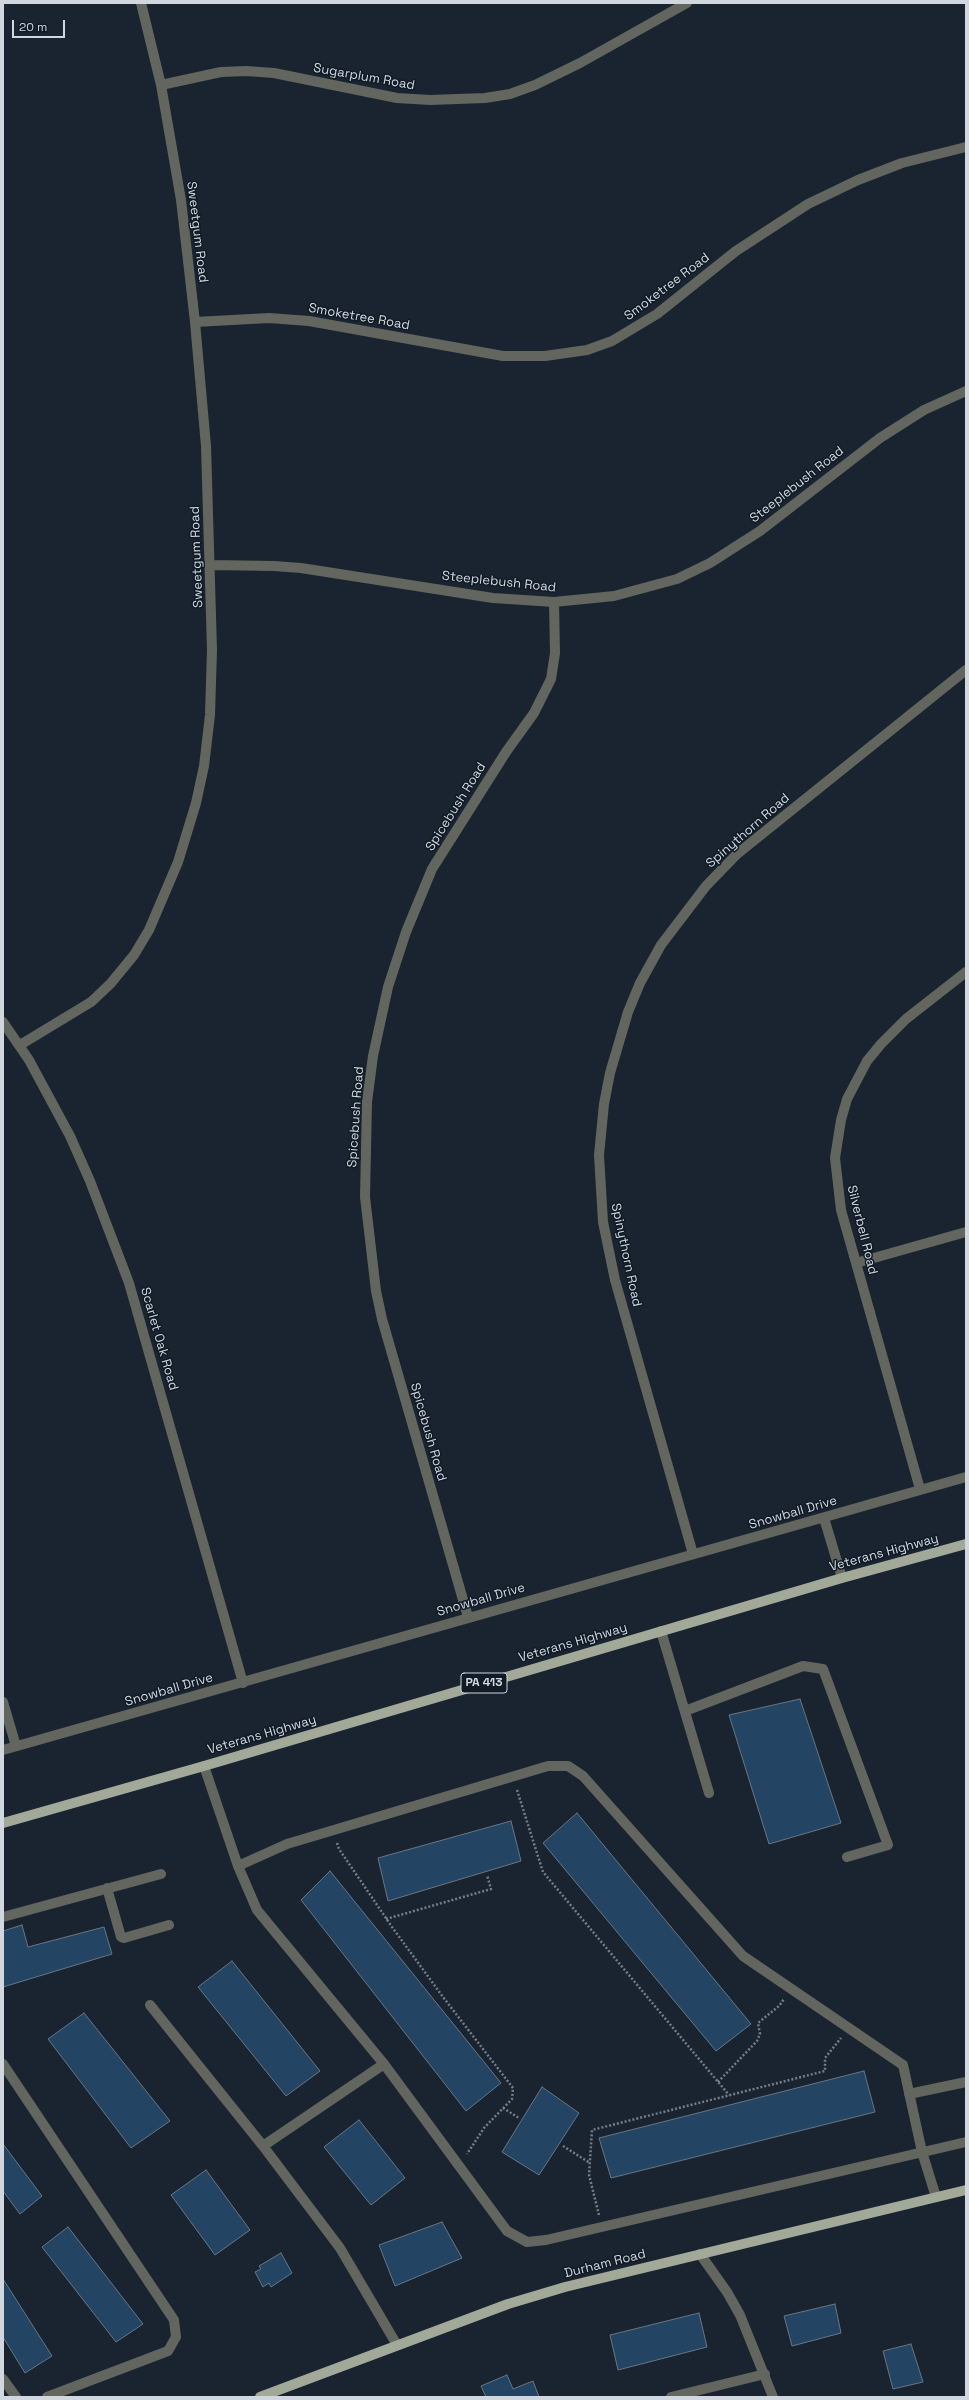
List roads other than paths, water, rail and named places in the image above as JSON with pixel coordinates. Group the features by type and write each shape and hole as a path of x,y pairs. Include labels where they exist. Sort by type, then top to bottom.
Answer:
{"main road":[{"name":"Veterans Highway","path":"3,1823 204,1766 842,1578 966,1544"},
{"name":"Durham Road","path":"260,2397 508,2304 565,2287 966,2190"}],"street":[{"name":"Sweetgum Road","path":"20,1045 90,1002 111,983 134,954 149,930 167,892 196,803 204,766 210,715 212,657 211,565 206,446 195,322 181,200 160,85 141,3"},
{"name":"Sugarplum Road","path":"160,85 221,72 246,71 274,73 397,98 430,100 485,98 510,94 535,85 580,63 687,3"},
{"name":"Smoketree Road","path":"195,322 269,318 309,321 503,356 545,356 587,350 612,341 651,318 736,251 808,204 858,180 902,163 966,147"},
{"name":"Steeplebush Road","path":"211,565 301,568 493,598 554,602 622,595 677,579 710,563 760,531 880,438 924,410 966,391"},
{"name":"Spicebush Road","path":"468,1617 384,1327 376,1291 365,1197 367,1102 373,1056 388,987 406,932 432,869 506,752 534,713 551,679 555,653 554,602"},
{"name":"Spinythorn Road","path":"693,1554 615,1280 603,1222 600,1155 604,1104 610,1073 628,1012 640,983 661,945 706,886 732,859 830,778 966,670"},
{"name":"Silverbell Road","path":"920,1489 841,1210 834,1158 841,1120 847,1099 856,1079 880,1044 906,1019 966,972"},
{"name":"Scarlet Oak Road","path":"3,1022 20,1045 70,1136 87,1175 129,1283 243,1683"},
{"path":"856,1263 966,1232"},
{"name":"Snowball Drive","path":"3,1750 966,1477"},
{"path":"824,1518 842,1578"},
{"path":"661,1631 709,1793"},
{"path":"685,1711 802,1666 823,1669 888,1845 847,1857"},
{"path":"3,1702 16,1746"},
{"path":"204,1766 238,1866 256,1910 384,2064 507,2232 527,2242 546,2240 966,2142"},
{"path":"238,1866 287,1844 333,1830 548,1766 568,1766 583,1776 743,1956 903,2065 922,2152 936,2197"},
{"path":"3,1917 160,1874"},
{"path":"107,1888 121,1937 124,1938 169,1925"},
{"path":"150,2004 263,2146 340,2248 397,2345"},
{"path":"3,2064 174,2320 176,2337 168,2351 47,2397"},
{"path":"263,2146 384,2064"},
{"path":"909,2094 966,2082"},
{"path":"700,2254 734,2303 765,2374 773,2397"},
{"path":"670,2397 765,2374"},
{"path":"3,2379 16,2397"}]}
